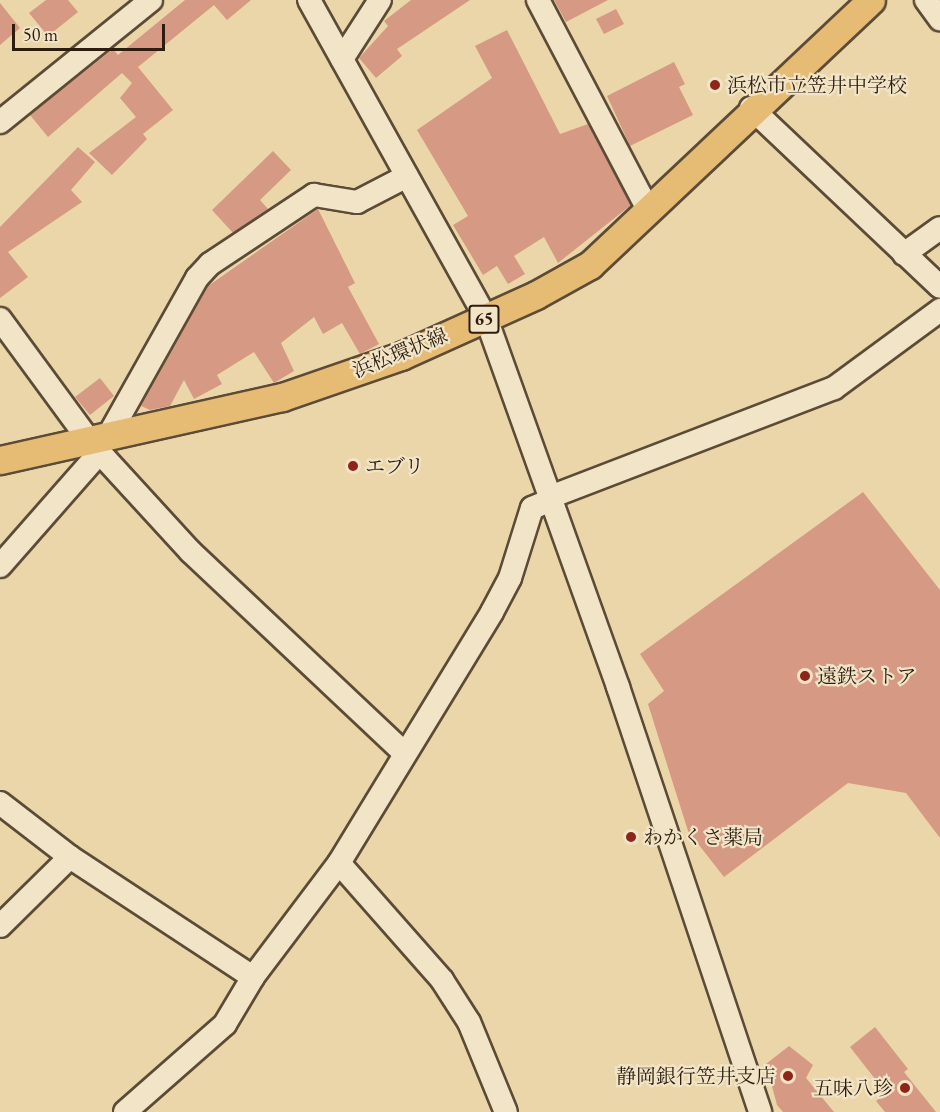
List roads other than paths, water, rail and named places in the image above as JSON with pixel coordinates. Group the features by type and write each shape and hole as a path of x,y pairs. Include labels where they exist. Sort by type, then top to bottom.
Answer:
{"main road":[{"name":"浜松環状線","path":"0,460 99,441 282,396 401,356 486,318 590,265 649,211 751,108 871,0"}],"street":[{"path":"0,122 151,0"},
{"path":"309,0 486,318 551,499 760,1112"},
{"path":"342,59 380,0"},
{"path":"538,0 649,211"},
{"path":"926,0 940,20"},
{"path":"751,108 940,287"},
{"path":"0,566 99,441 197,278 210,264 314,195 357,202 407,176"},
{"path":"904,254 940,228"},
{"path":"125,1112 225,1024 253,977 339,863 402,751 510,578 532,508 834,388 940,310"},
{"path":"0,319 191,552 402,751"},
{"path":"0,802 70,857 253,977"},
{"path":"0,926 70,857"},
{"path":"339,863 441,980 469,1022 506,1112"}],"place":[{"name":"浜松市立笠井中学校","path":"715,85"},
{"name":"エブリ","path":"353,466"},
{"name":"遠鉄ストア","path":"805,676"},
{"name":"わかくさ薬局","path":"631,837"},
{"name":"静岡銀行笠井支店","path":"788,1076"},
{"name":"五味八珍","path":"905,1088"}]}
